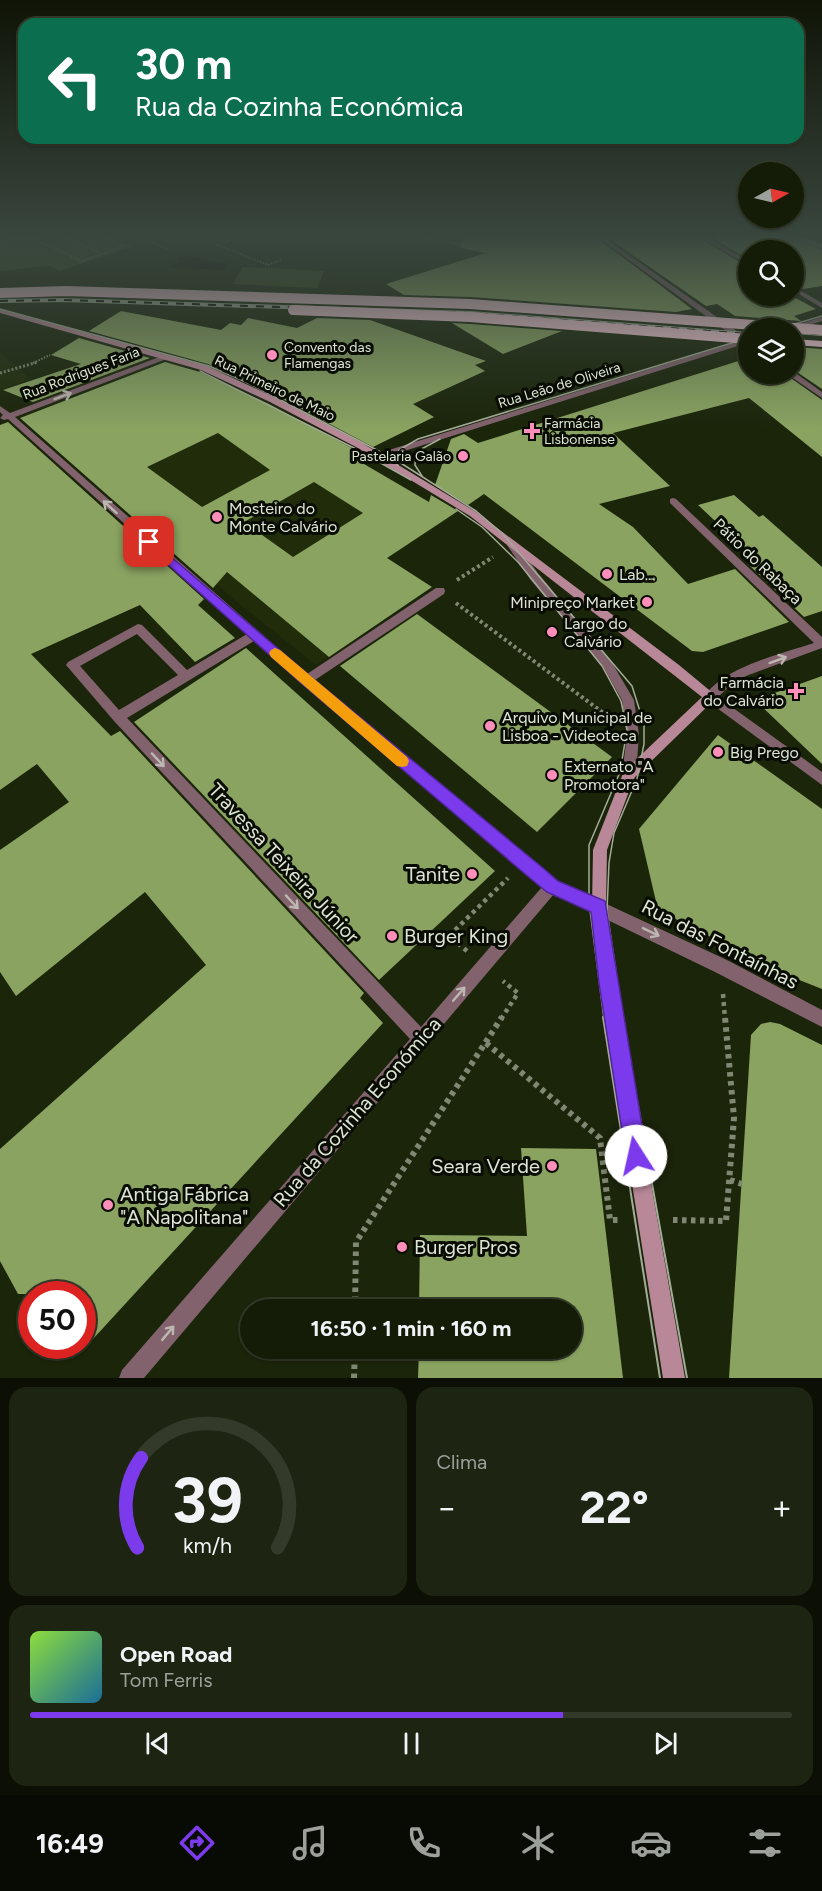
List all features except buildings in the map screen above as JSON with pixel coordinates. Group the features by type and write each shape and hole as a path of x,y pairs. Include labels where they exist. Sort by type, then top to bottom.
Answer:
{"highway":[{"path":"355,300 470,304 822,330"},
{"path":"0,304 20,304"},
{"path":"213,307 470,317 738,341"},
{"path":"804,343 822,344"}],"main road":[{"name":"Rua Primeiro de Maio","path":"0,311 213,372 273,400 379,456 473,514 512,545"},
{"path":"512,545 710,697 629,774 600,850 599,907 608,983 674,1378"}],"street":[{"path":"689,300 738,335"},
{"path":"804,325 822,320"},
{"name":"Rua Leão de Oliveira","path":"379,456 738,345"},
{"name":"Rua Rodrigues Faria","path":"165,358 3,415 306,680 552,886"},
{"path":"804,383 822,396"},
{"name":"Pátio do Rabaça","path":"673,501 822,644"},
{"path":"512,545 534,576 607,664 628,700 633,735 629,774"},
{"path":"306,680 440,591"},
{"name":"Travessa Teixeira Júnior","path":"187,677 138,628 72,665 118,717 420,1038"},
{"path":"118,717 255,635"},
{"path":"822,644 742,673 729,680 710,697 822,779"},
{"path":"552,886 599,907"},
{"name":"Rua da Cozinha Económica","path":"130,1378 552,886"},
{"name":"Rua das Fontaínhas","path":"599,907 822,1019"}],"path":[{"path":"0,373 40,361 50,355"},
{"path":"512,545 440,591 633,735"},
{"path":"355,1299 356,1242 518,993 449,936 508,878 500,871"},
{"path":"730,1180 742,1184"},
{"path":"354,1378 355,1359"}],"shaded area":[{"path":"0,354 3,355 30,379 0,390"},
{"path":"98,390 317,436 452,516 388,558 432,587 316,665 238,603 156,531"}],"tram line":[{"path":"0,309 209,366 246,382 396,460"},
{"path":"804,321 822,316"},
{"path":"396,460 399,450 418,439 738,341"},
{"path":"200,371 354,448 411,480"},
{"path":"422,476 415,465 416,452 440,439"},
{"path":"396,460 476,511 503,534 632,686 644,724 644,744 637,779 614,833 609,863 607,911 623,1019"},
{"path":"396,460 398,466"},
{"path":"456,509 482,527 518,562 602,666 621,701 627,730 620,772 589,845 589,902 604,1019"},
{"path":"603,1017 660,1378"},
{"path":"622,1017 687,1378"}],"railway":[{"path":"0,301 44,300"},
{"path":"73,300 470,313 738,333"},
{"path":"804,333 822,334"}],"slow traffic":[{"path":"275,653 402,761"}],"place":[{"name":"Convento das Flamengas","path":"272,355"},
{"name":"Farmácia Lisbonense","path":"532,431"},
{"name":"Pastelaria Galão","path":"463,456"},
{"name":"Mosteiro do Monte Calvário","path":"217,517"},
{"name":"Lab...","path":"607,574"},
{"name":"Minipreço Market","path":"647,602"},
{"name":"Largo do Calvário","path":"552,632"},
{"name":"Farmácia do Calvário","path":"796,691"},
{"name":"Arquivo Municipal de Lisboa - Videoteca","path":"490,726"},
{"name":"Big Prego","path":"718,752"},
{"name":"Externato \"A Promotora\"","path":"552,775"},
{"name":"Tanite","path":"472,874"},
{"name":"Burger King","path":"392,936"},
{"name":"Seara Verde","path":"552,1166"},
{"name":"Antiga Fábrica \"A Napolitana\"","path":"108,1205"},
{"name":"Burger Pros","path":"402,1247"}],"route":[{"path":"149,542 306,680 537,874 552,886 599,907 608,983 636,1156"}]}
